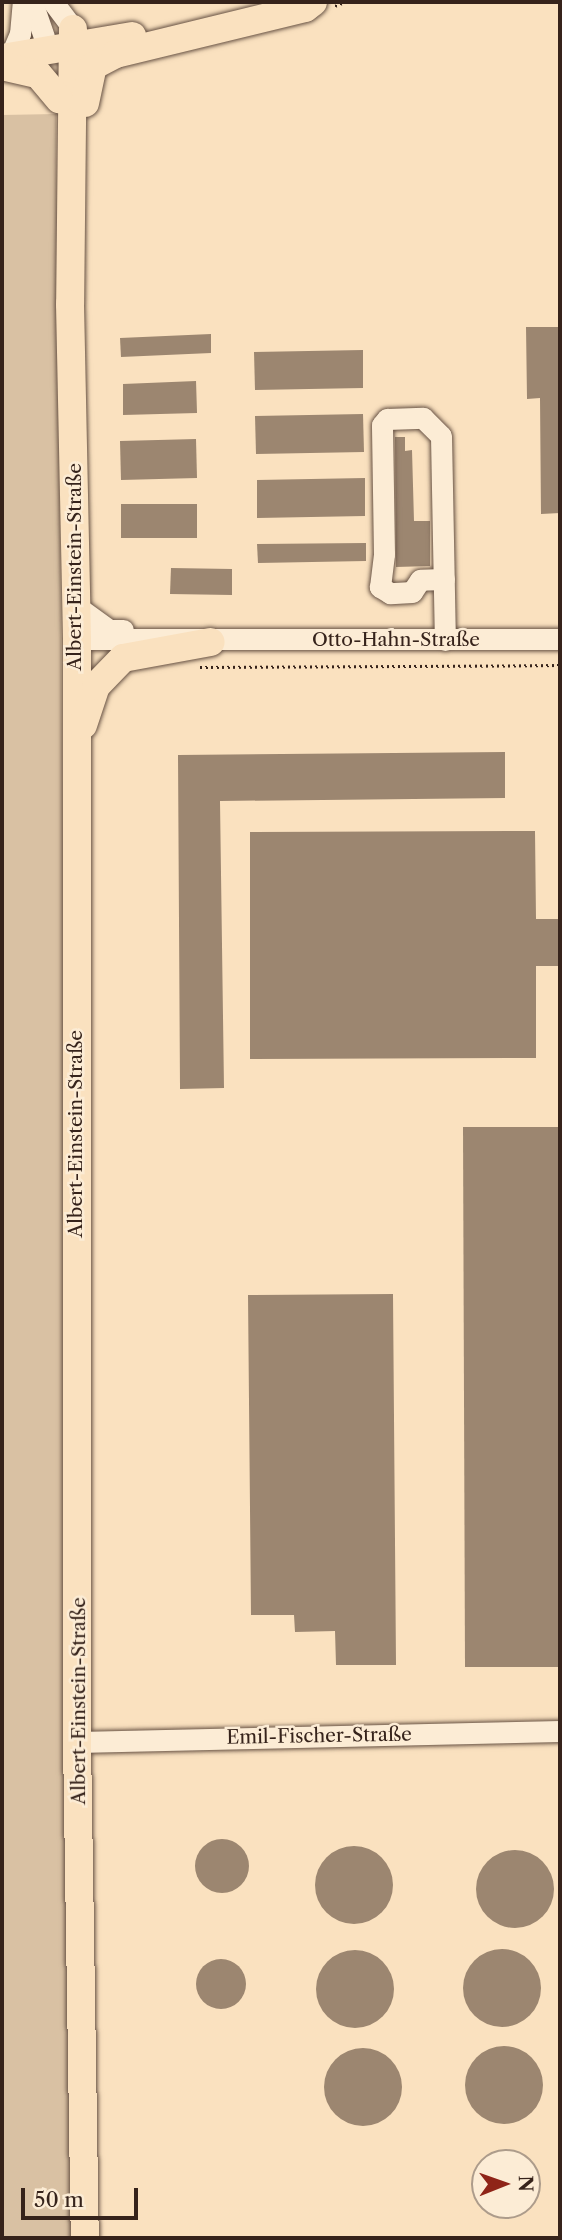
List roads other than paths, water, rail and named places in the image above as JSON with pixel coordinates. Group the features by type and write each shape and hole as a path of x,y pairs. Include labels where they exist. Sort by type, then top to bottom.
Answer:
{"main road":[{"path":"5,60 60,41 281,2"},
{"path":"73,374 84,111 93,66 116,54 305,8 313,2"},
{"path":"60,41 60,99 70,228"},
{"name":"Albert-Einstein-Straße","path":"60,41 70,228 76,606 77,1742 85,2238"},
{"path":"5,60 38,74 60,99"},
{"path":"75,750 96,686 123,658 221,641"}],"street":[{"path":"5,60 20,33 23,2"},
{"path":"32,2 60,41"},
{"path":"53,2 60,41"},
{"path":"444,579 420,580 412,592 390,593 380,587 384,554 382,425 387,419 423,418 441,436 446,640"},
{"name":"Otto-Hahn-Straße","path":"76,606 109,630 208,631 221,641"},
{"name":"Otto-Hahn-Straße","path":"76,639 560,639"},
{"name":"Emil-Fischer-Straße","path":"77,1742 560,1731"}]}
